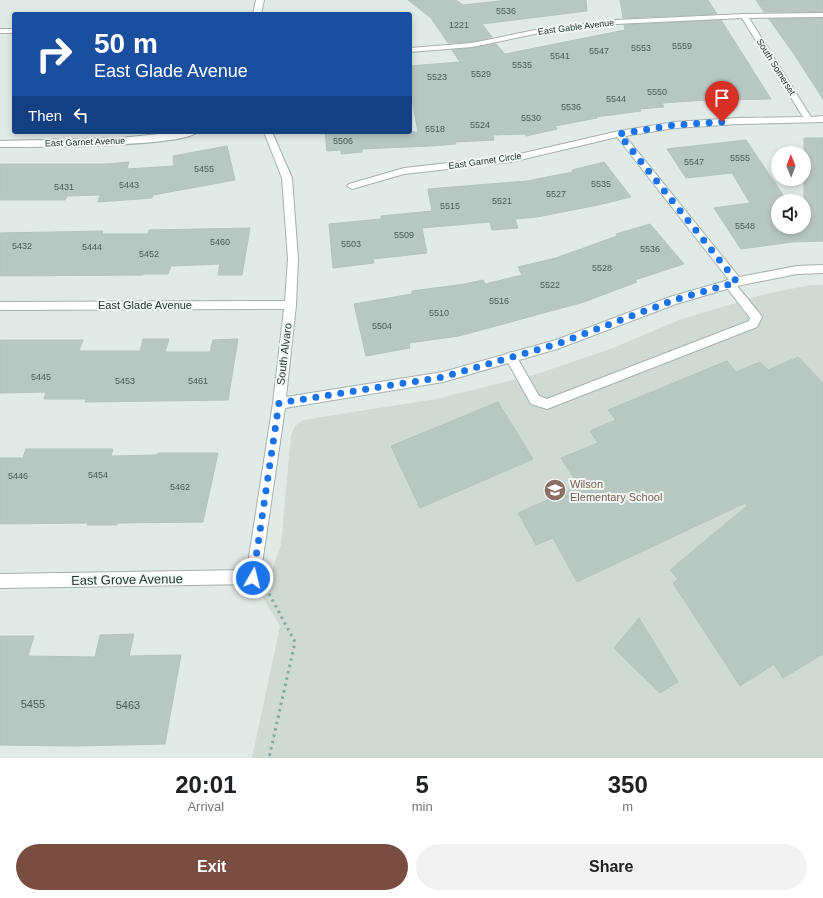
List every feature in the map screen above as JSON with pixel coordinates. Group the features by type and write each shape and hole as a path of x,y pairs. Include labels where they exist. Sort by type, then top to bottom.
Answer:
{"street":[{"path":"257,12 260,0"},
{"name":"East Gable Avenue","path":"412,50 472,45 540,31 616,22 744,16 823,15"},
{"name":"South Somerset","path":"744,16 808,118"},
{"path":"0,31 12,31"},
{"path":"511,357 535,400 547,404 753,324 756,317 733,283 619,134 675,125 808,118 823,119"},
{"name":"East Garnet Avenue","path":"0,144 100,143 162,138 183,134"},
{"name":"South Alvaro","path":"253,578 279,403 290,305 293,259 287,178 269,134"},
{"name":"East Garnet Circle","path":"352,186 404,171 511,159 619,134"},
{"path":"279,403 443,377 557,344 674,300 733,283 797,270 823,269"},
{"name":"East Glade Avenue","path":"0,306 290,305"},
{"name":"East Grove Avenue","path":"0,581 253,578"}],"path":[{"path":"266,588 295,642 269,758"}],"shaded area":[{"name":"Wilson Elementary School","path":"811,285 823,285 823,758 252,758 280,626 257,588 272,570 281,545 291,435 295,426 303,420 436,399 537,374 613,348 679,320 765,294"}],"building":[{"path":"408,0 456,0 463,5 508,0 586,0 587,11 482,24 492,37 472,42 448,43 431,18"},
{"path":"620,0 708,0 717,14 623,18"},
{"path":"756,0 823,0 823,12 764,12"},
{"path":"823,18 823,99 769,19"},
{"path":"721,20 771,99 727,100 728,102 708,103 706,100 662,103 664,107 640,109 641,111 596,117 597,118 555,126 557,129 526,136 525,134 493,135 494,140 455,142 456,144 430,146 362,149 362,152 341,154 341,150 327,151 325,134 412,134 412,132 418,132 412,100 412,66 460,62 452,50 496,44 505,54 625,30 624,25"},
{"path":"804,138 823,138 823,241 792,242 741,249 714,208 750,203 732,173 686,178 667,149 746,140 771,177 771,186 777,186 782,194 771,194 771,234 811,234 811,194 804,194 804,186 811,186 811,146 804,146"},
{"path":"227,146 235,180 153,195 152,198 98,202 100,195 67,196 65,200 0,200 0,164 108,164 129,162 127,169 174,166 173,156"},
{"path":"604,162 631,197 537,217 515,219 518,228 492,230 490,222 422,228 427,253 373,259 374,263 333,268 329,224 381,219 381,216 432,211 428,189 527,181 573,172 572,170"},
{"path":"650,224 684,264 635,280 637,282 584,302 459,336 409,343 410,348 366,356 354,304 412,294 412,291 483,280 485,284 522,275 518,267 556,258 617,236 616,234"},
{"path":"250,228 242,275 218,275 220,264 171,266 168,274 0,276 0,233 103,231 102,234 148,234 149,230"},
{"path":"143,339 169,339 165,352 210,352 213,340 238,339 228,400 85,402 86,399 44,399 46,392 0,393 0,340 83,340 79,351 140,351"},
{"path":"798,357 823,383 823,654 783,678 774,664 740,686 673,583 678,579 670,570 747,506 745,503 577,582 553,538 536,545 518,513 579,486 561,458 598,443 590,431 616,420 608,410 727,361 736,372 760,362 768,370"},
{"path":"498,402 533,459 420,508 391,446"},
{"path":"26,449 113,449 111,456 157,455 158,453 218,453 203,522 117,523 117,525 87,525 88,523 0,524 0,458 23,458"},
{"path":"639,618 678,682 660,693 614,648"},
{"path":"134,634 129,656 181,655 165,744 73,746 0,745 0,636 34,636 28,656 95,657 100,635"}],"place":[{"name":"Wilson Elementary School","path":"555,490"}],"route":[{"path":"253,578 279,403 443,377 557,344 674,300 737,282 619,134 675,125 722,122"}]}
